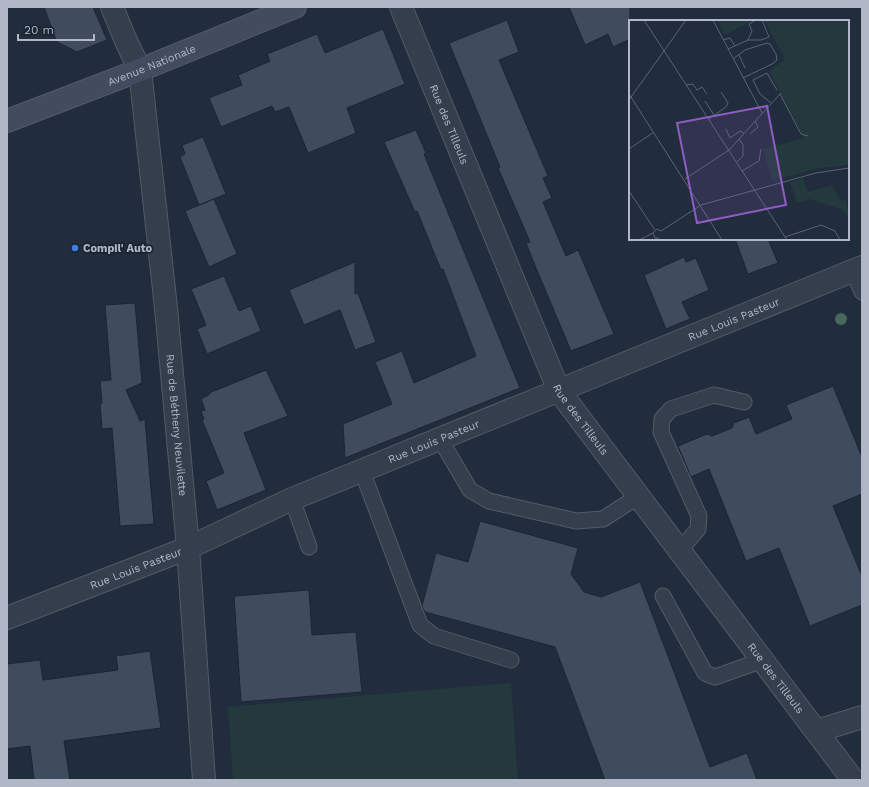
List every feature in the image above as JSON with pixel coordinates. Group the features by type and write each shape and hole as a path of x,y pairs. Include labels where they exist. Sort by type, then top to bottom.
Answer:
{"main road":[{"name":"Avenue Nationale","path":"7,121 140,70 295,7"}],"street":[{"name":"Rue de Bétheny Neuvilette","path":"112,7 140,70 166,308 188,548 204,780"},
{"name":"Rue des Tilleuls","path":"401,7 559,391 764,660 853,780"},
{"name":"Rue Louis Pasteur","path":"7,618 188,548 292,499 858,269"},
{"path":"817,731 862,717"}],"lane":[{"path":"858,269 862,292"},
{"path":"680,550 698,529 700,516 661,432 662,418 670,409 714,395 744,402"},
{"path":"440,439 470,490 489,502 576,521 602,519 639,496"},
{"path":"362,471 420,625 434,636 511,660"},
{"path":"292,499 309,547"},
{"path":"663,596 705,674 715,677 764,660"}],"green space":[{"path":"511,683 518,780 233,780 228,707"}],"building":[{"path":"44,7 93,7 107,40 77,52 59,43 56,40"},
{"path":"569,7 630,7 629,39 613,47 608,34 585,45"},
{"path":"507,20 519,52 499,60 548,176 543,178 552,198 543,202 566,256 578,250 614,334 571,351 526,243 530,242 498,168 500,167 449,43"},
{"path":"383,29 405,84 347,108 356,133 308,153 289,107 275,112 272,106 221,127 209,98 242,85 238,75 270,61 267,54 317,34 325,53"},
{"path":"416,130 426,153 424,154 520,388 345,458 343,424 392,404 375,362 402,351 414,383 476,356 443,269 441,270 417,211 415,212 384,142"},
{"path":"203,137 226,194 199,205 180,157 185,154 182,145"},
{"path":"214,199 237,254 209,267 185,211"},
{"path":"735,240 768,240 778,263 748,274"},
{"path":"684,257 686,262 696,258 709,290 682,302 690,319 666,329 644,275"},
{"path":"355,262 355,294 358,293 376,342 355,350 340,310 304,325 289,290"},
{"path":"224,276 239,311 251,306 261,331 207,354 197,329 206,325 191,289"},
{"path":"135,303 142,383 126,390 140,421 145,419 154,524 120,526 112,428 102,429 100,403 102,403 100,381 111,380 105,305"},
{"path":"266,370 288,416 244,433 266,490 217,510 206,481 224,473 202,420 204,419 201,411 205,410 201,399 210,394 209,393"},
{"path":"833,386 862,457 862,494 833,506 862,576 862,605 810,626 779,548 746,561 709,469 691,477 678,446 707,434 712,436 732,428 734,423 749,417 756,434 792,419 786,405"},
{"path":"480,521 578,548 571,574 584,592 601,597 640,582 710,767 747,753 757,780 605,780 555,647 425,612 422,606 436,553 468,562"},
{"path":"309,590 312,635 356,632 362,692 241,702 234,596"},
{"path":"150,651 161,728 64,741 70,780 34,780 30,746 7,749 7,664 40,660 43,680 118,670 116,656"}],"place":[{"name":"Compil' Auto","path":"75,248"}]}
